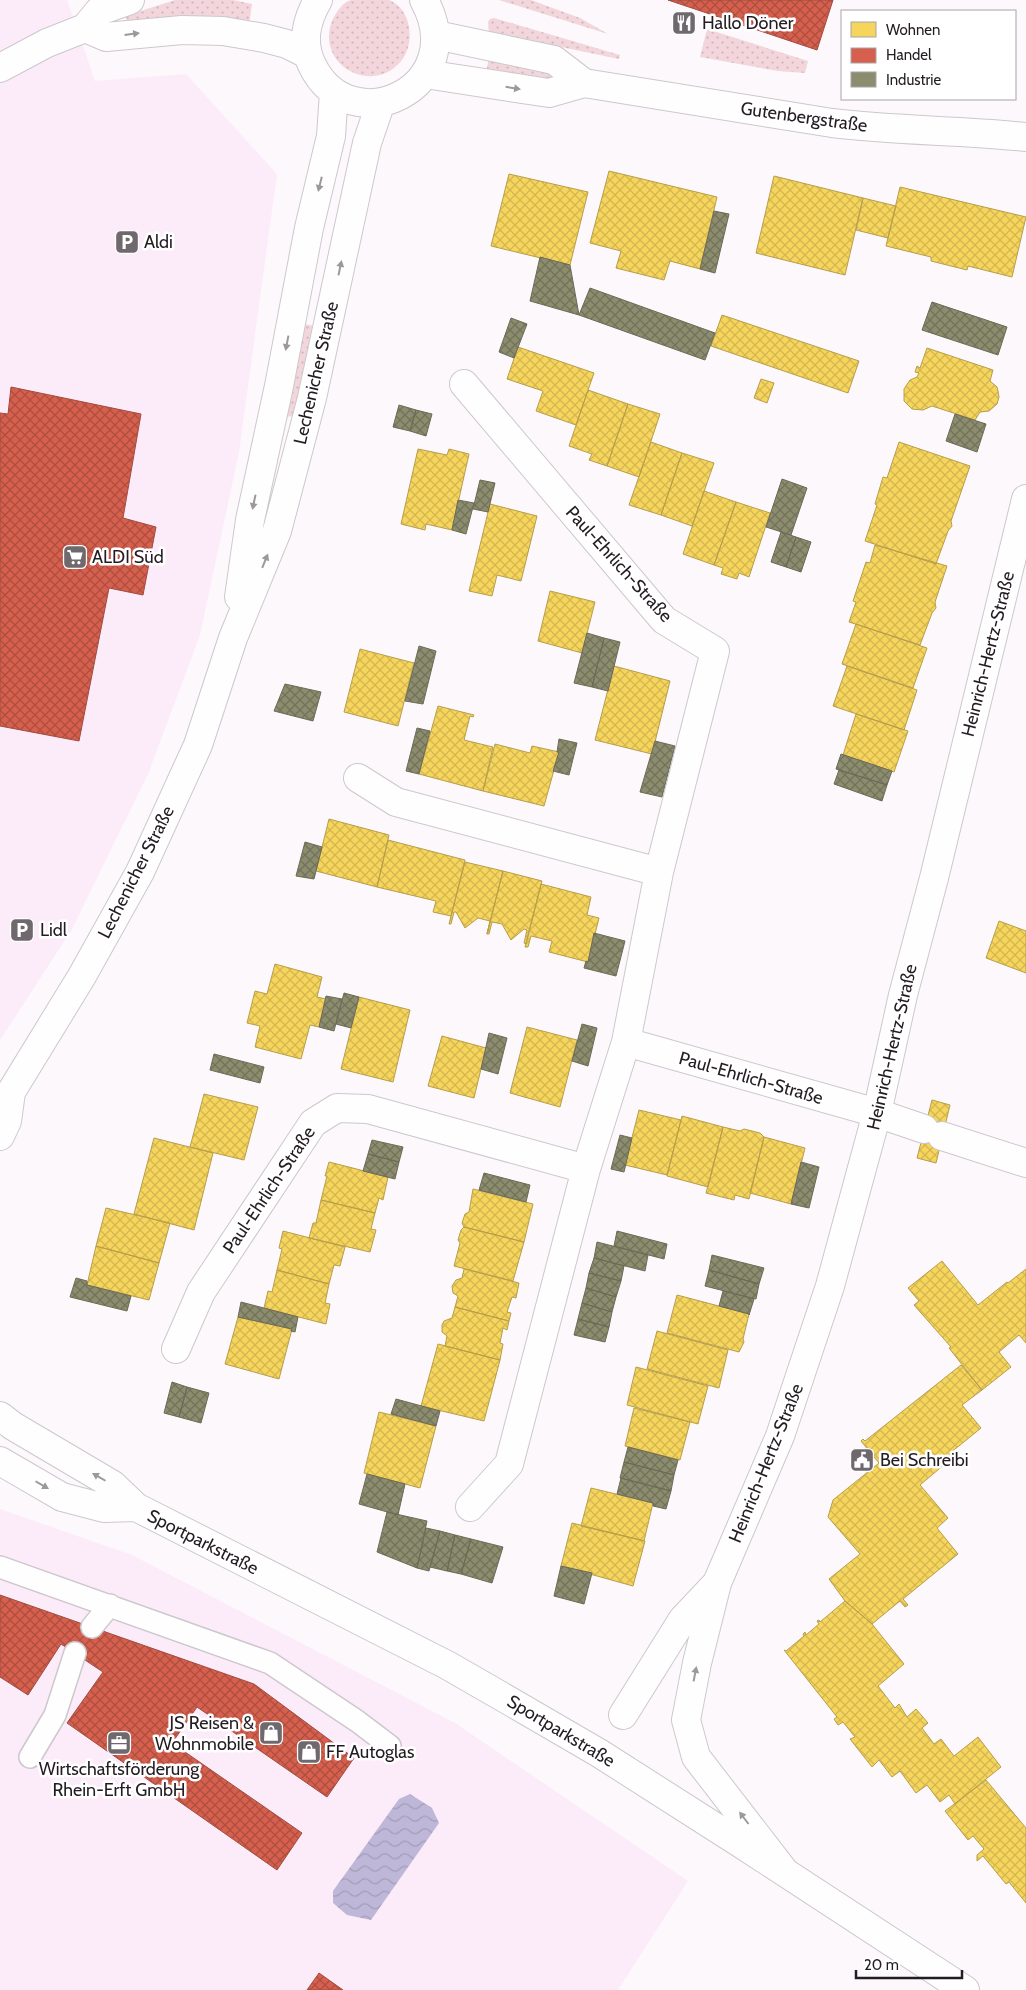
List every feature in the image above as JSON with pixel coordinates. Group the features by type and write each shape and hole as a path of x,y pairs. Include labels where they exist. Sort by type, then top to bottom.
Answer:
{"street":[{"path":"3,59 47,44 85,28 99,11 130,0"},
{"path":"318,0 310,14 305,34 307,54 317,75 334,92 349,100 365,103 381,102 398,97 413,88 425,74 434,55 436,34 432,15 424,0"},
{"path":"85,28 106,37 182,30 224,31 287,44 307,54"},
{"name":"Gutenbergstraße","path":"436,34 554,60 584,83"},
{"name":"Gutenbergstraße","path":"425,74 549,93 584,83 832,123 867,127 992,133 1026,137"},
{"name":"Lechenicher Straße","path":"233,638 250,520 279,386 309,228 332,136 334,92"},
{"name":"Lechenicher Straße","path":"0,1136 7,1121 6,1096 82,976 140,872 198,745 233,638 277,531 312,398 367,143 381,102"},
{"name":"Paul-Ehrlich-Straße","path":"464,384 664,620 715,651 659,872 626,1042 586,1169 509,1464 470,1507"},
{"name":"Heinrich-Hertz-Straße","path":"784,1871 696,1757 686,1720 697,1663 717,1582 780,1436 830,1286 877,1113 903,995 934,878 1026,499"},
{"path":"358,778 396,802 659,872"},
{"name":"Paul-Ehrlich-Straße","path":"626,1042 877,1113 1026,1163"},
{"name":"Paul-Ehrlich-Straße","path":"176,1349 201,1292 313,1123 337,1108 368,1109 586,1169"},
{"name":"Sportparkstraße","path":"0,1416 113,1485 136,1508 447,1665 599,1753 784,1871 965,1990"},
{"name":"Sportparkstraße","path":"0,1461 62,1496 104,1508 136,1508"},
{"name":"Heinrich-Hertz-Straße","path":"623,1715 683,1619 717,1582"}],"lane":[{"path":"0,1568 110,1605 270,1663 357,1721 390,1746"},
{"path":"92,1627 110,1605"},
{"path":"30,1757 55,1715 75,1653"}],"shaded area":[{"path":"0,0 67,0 95,81 186,74 277,174 239,452 200,635 148,774 71,931 0,1040"},
{"path":"175,0 233,0 252,4 249,25 128,23 125,16"},
{"path":"351,0 389,0 397,4 407,18 410,36 409,45 402,60 390,71 376,76 362,75 349,70 338,61 331,49 329,35 333,19 340,8"},
{"path":"499,0 531,0 580,18 608,34"},
{"path":"494,18 620,55 619,59 489,32 488,22"},
{"path":"707,29 808,61 805,73 778,71 700,57"},
{"path":"489,56 565,73 565,84 486,74"},
{"path":"304,324 316,326 300,400 293,416 284,417"},
{"path":"0,1509 132,1555 455,1723 688,1881 618,1990 0,1990"}],"water":[{"path":"410,1794 432,1808 439,1823 371,1920 347,1915 333,1903 333,1891 399,1799"}],"building: Wohnen":[{"path":"609,171 717,197 700,269 670,261 664,280 616,268 621,251 590,243"},
{"path":"509,174 588,192 570,265 491,246"},
{"path":"774,176 863,198 845,275 756,253"},
{"path":"900,187 1026,217 1012,277 968,266 967,270 931,261 931,257 886,246"},
{"path":"863,198 896,206 888,238 856,230"},
{"path":"722,315 859,361 848,393 711,346"},
{"path":"518,347 594,373 576,425 536,411 543,391 507,379"},
{"path":"927,348 993,370 990,381 997,387 999,397 997,404 989,411 980,412 975,420 932,406 923,410 912,409 904,401 904,389 910,380 917,377 919,373 915,372 917,366 920,368"},
{"path":"761,379 774,383 767,403 754,398"},
{"path":"588,390 628,404 607,466 589,460 592,454 569,446"},
{"path":"628,404 660,414 639,477 607,466"},
{"path":"651,442 682,453 661,515 629,505"},
{"path":"899,442 970,466 951,521 952,526 948,531 936,564 865,541 877,505 875,504 883,477 887,478"},
{"path":"418,449 447,455 449,449 469,454 452,530 426,524 425,530 401,524"},
{"path":"682,453 714,463 692,526 661,515"},
{"path":"704,491 736,502 714,565 683,554"},
{"path":"736,502 770,513 749,577 739,573 737,579 721,574 723,568 714,565"},
{"path":"490,504 537,516 521,581 497,575 492,596 469,591"},
{"path":"875,545 947,566 935,602 936,608 932,613 920,645 849,622 856,602 853,601 866,562 870,563"},
{"path":"550,591 595,602 582,653 538,641"},
{"path":"856,624 927,648 913,688 842,664"},
{"path":"360,649 414,663 398,726 344,712"},
{"path":"614,666 670,681 652,754 595,740"},
{"path":"847,666 917,690 904,730 833,706"},
{"path":"438,706 474,715 473,717 470,716 464,740 493,747 483,791 419,774"},
{"path":"856,714 908,731 894,772 843,755"},
{"path":"495,744 530,753 532,746 559,752 544,806 483,791"},
{"path":"329,819 389,835 377,887 316,871"},
{"path":"388,840 465,860 451,916 433,912 436,901 377,887"},
{"path":"465,862 503,871 487,934 490,921 478,918 465,928 456,912 454,912 451,924 449,924"},
{"path":"503,871 542,881 526,944 524,943 527,930 524,929 511,940 502,924 492,922 489,934 487,934"},
{"path":"541,884 591,897 587,915 599,918 588,962 549,952 552,941 531,936 528,947 525,947"},
{"path":"999,921 1026,931 1026,973 986,958"},
{"path":"275,964 322,977 317,997 326,999 319,1027 310,1025 301,1059 255,1047 260,1026 247,1023 255,991 267,994"},
{"path":"359,997 410,1010 393,1082 341,1069"},
{"path":"527,1027 577,1040 560,1107 510,1093"},
{"path":"442,1036 486,1048 474,1098 428,1086"},
{"path":"204,1094 258,1107 244,1160 190,1147"},
{"path":"932,1100 950,1105 936,1163 917,1158"},
{"path":"639,1110 681,1120 667,1175 625,1165"},
{"path":"682,1116 723,1127 708,1187 667,1176"},
{"path":"723,1127 740,1131 744,1129 760,1133 764,1137 749,1199 735,1195 734,1200 706,1193"},
{"path":"764,1137 805,1148 791,1204 750,1193"},
{"path":"154,1138 213,1153 194,1230 134,1214"},
{"path":"329,1162 388,1177 383,1200 379,1198 375,1213 321,1200"},
{"path":"473,1189 533,1204 524,1242 464,1227 462,1223 465,1214 469,1212"},
{"path":"321,1200 375,1213 371,1229 376,1230 370,1252 309,1238 313,1223 316,1223"},
{"path":"106,1208 170,1223 159,1263 96,1246"},
{"path":"464,1227 524,1242 513,1281 454,1266 460,1243 458,1240"},
{"path":"283,1231 345,1247 340,1266 334,1265 329,1284 277,1270 282,1249 279,1248"},
{"path":"96,1246 159,1263 149,1300 87,1285"},
{"path":"942,1261 978,1305 1026,1269 1026,1343 1019,1335 999,1352 1011,1367 982,1390 949,1348 951,1347 914,1305 919,1301 908,1288"},
{"path":"464,1269 519,1283 516,1298 512,1297 507,1312 511,1313 509,1321 455,1307 458,1296 453,1293 452,1286 456,1280 462,1278"},
{"path":"277,1270 329,1284 325,1303 330,1304 326,1324 264,1308 268,1291 272,1292"},
{"path":"677,1295 749,1314 743,1339 744,1342 739,1352 667,1333"},
{"path":"455,1307 509,1321 507,1330 503,1328 500,1343 503,1344 500,1360 445,1346 447,1336 442,1332 442,1325 444,1321 452,1318"},
{"path":"238,1317 292,1329 279,1379 225,1364"},
{"path":"657,1331 728,1350 719,1388 647,1369"},
{"path":"438,1344 500,1360 484,1421 421,1406"},
{"path":"961,1365 982,1390 962,1405 981,1428 949,1454 952,1458 920,1485 948,1518 937,1528 958,1554 903,1599 908,1605 905,1607 900,1601 872,1624 845,1601 829,1579 860,1554 828,1517 833,1500 879,1463 861,1441 863,1439 865,1441"},
{"path":"636,1367 708,1386 698,1424 627,1405"},
{"path":"634,1408 690,1422 680,1460 625,1446"},
{"path":"379,1412 436,1426 420,1488 364,1473"},
{"path":"591,1488 653,1503 644,1541 581,1526"},
{"path":"572,1523 645,1541 633,1586 561,1566"},
{"path":"845,1601 872,1624 904,1664 878,1686 895,1708 899,1704 907,1717 916,1709 928,1723 922,1728 934,1744 941,1739 954,1756 978,1737 1001,1767 955,1804 949,1795 940,1802 927,1785 916,1793 900,1771 892,1777 879,1760 872,1767 850,1739 855,1737 843,1722 838,1725 834,1719 837,1717 784,1650 786,1651 804,1636 805,1632 806,1635 819,1624 817,1621 819,1620 820,1622"},
{"path":"986,1780 1026,1828 1026,1903 1009,1882 1006,1884 983,1856 977,1861 977,1855 984,1849 973,1836 968,1840 945,1811"}],"building: Handel":[{"path":"668,0 833,0 817,50"},
{"name":"ALDI Süd","path":"11,387 141,414 123,518 156,527 143,595 109,588 79,741 0,726 0,413 8,414"},
{"path":"0,1595 254,1684 354,1758 327,1797 197,1707 172,1743 302,1833 277,1870 67,1723 103,1672 61,1644 28,1695 0,1677"},
{"path":"319,1973 343,1990 307,1990"}],"building: Industrie":[{"path":"714,211 729,214 715,273 700,269"},
{"path":"540,257 570,265 579,315 530,301"},
{"path":"590,288 715,333 705,360 579,315"},
{"path":"932,302 1007,327 998,355 922,330"},
{"path":"511,318 527,324 514,358 499,352"},
{"path":"399,405 416,410 410,431 393,427"},
{"path":"416,410 432,414 426,436 410,431"},
{"path":"955,414 986,424 977,452 946,441"},
{"path":"782,479 807,488 791,535 766,527"},
{"path":"480,480 495,483 488,512 473,509"},
{"path":"458,500 474,503 466,534 452,530"},
{"path":"781,532 796,537 786,567 771,562"},
{"path":"796,537 811,542 801,572 786,567"},
{"path":"587,633 604,638 592,687 574,683"},
{"path":"604,638 620,642 608,691 592,687"},
{"path":"419,646 436,651 423,704 405,701"},
{"path":"285,684 321,692 313,721 274,711"},
{"path":"417,728 430,731 419,774 406,771"},
{"path":"559,739 577,743 569,775 553,771 559,752 557,752"},
{"path":"655,741 675,746 662,797 640,792"},
{"path":"841,754 892,771 887,785 836,769"},
{"path":"839,770 887,785 882,801 834,784"},
{"path":"305,842 322,847 314,879 296,876"},
{"path":"594,933 625,941 616,976 584,968 586,961 588,962"},
{"path":"344,993 359,997 351,1028 336,1024"},
{"path":"326,996 342,999 334,1031 319,1027"},
{"path":"582,1024 597,1028 588,1066 572,1061"},
{"path":"489,1033 507,1038 498,1074 481,1069"},
{"path":"214,1054 264,1067 260,1083 210,1070"},
{"path":"620,1135 632,1138 624,1172 611,1169"},
{"path":"372,1140 403,1147 399,1162 368,1154"},
{"path":"368,1154 399,1162 395,1179 363,1171"},
{"path":"801,1162 819,1167 809,1208 791,1204"},
{"path":"484,1173 530,1185 526,1202 479,1190"},
{"path":"617,1231 667,1244 664,1259 614,1246"},
{"path":"597,1242 648,1255 645,1271 594,1258"},
{"path":"712,1255 764,1268 759,1284 709,1270"},
{"path":"594,1258 624,1266 621,1281 589,1273"},
{"path":"709,1270 759,1284 756,1299 705,1286"},
{"path":"589,1273 621,1281 616,1297 586,1288"},
{"path":"76,1278 87,1281 87,1285 131,1296 127,1311 70,1297"},
{"path":"586,1288 616,1297 612,1312 582,1303"},
{"path":"723,1291 754,1299 749,1315 719,1306"},
{"path":"241,1302 298,1317 295,1332 291,1331 292,1329 238,1317"},
{"path":"582,1303 612,1312 609,1327 578,1319"},
{"path":"578,1319 609,1327 605,1342 574,1335"},
{"path":"172,1382 187,1387 179,1417 164,1413"},
{"path":"187,1387 209,1393 201,1423 179,1417"},
{"path":"396,1399 440,1411 436,1426 391,1414"},
{"path":"628,1447 678,1460 674,1475 624,1462"},
{"path":"624,1462 674,1475 671,1491 620,1478"},
{"path":"367,1474 405,1484 398,1515 359,1504"},
{"path":"621,1478 671,1491 666,1509 653,1506 653,1503 617,1494"},
{"path":"387,1512 427,1521 417,1568 377,1552"},
{"path":"426,1528 440,1531 429,1571 417,1568"},
{"path":"440,1531 455,1535 447,1571 430,1567"},
{"path":"455,1535 471,1539 461,1574 447,1571"},
{"path":"471,1539 503,1547 492,1583 461,1574"},
{"path":"561,1566 592,1573 584,1604 554,1596"}],"place":[{"name":"Hallo Döner","path":"684,23"},
{"name":"Aldi","path":"127,242"},
{"name":"ALDI Süd","path":"75,557"},
{"name":"Lidl","path":"22,930"},
{"name":"Bei Schreibi","path":"862,1460"},
{"name":"JS Reisen & Wohnmobile","path":"271,1733"},
{"name":"Wirtschaftsförderung Rhein-Erft GmbH","path":"119,1743"},
{"name":"FF Autoglas","path":"309,1752"}]}
